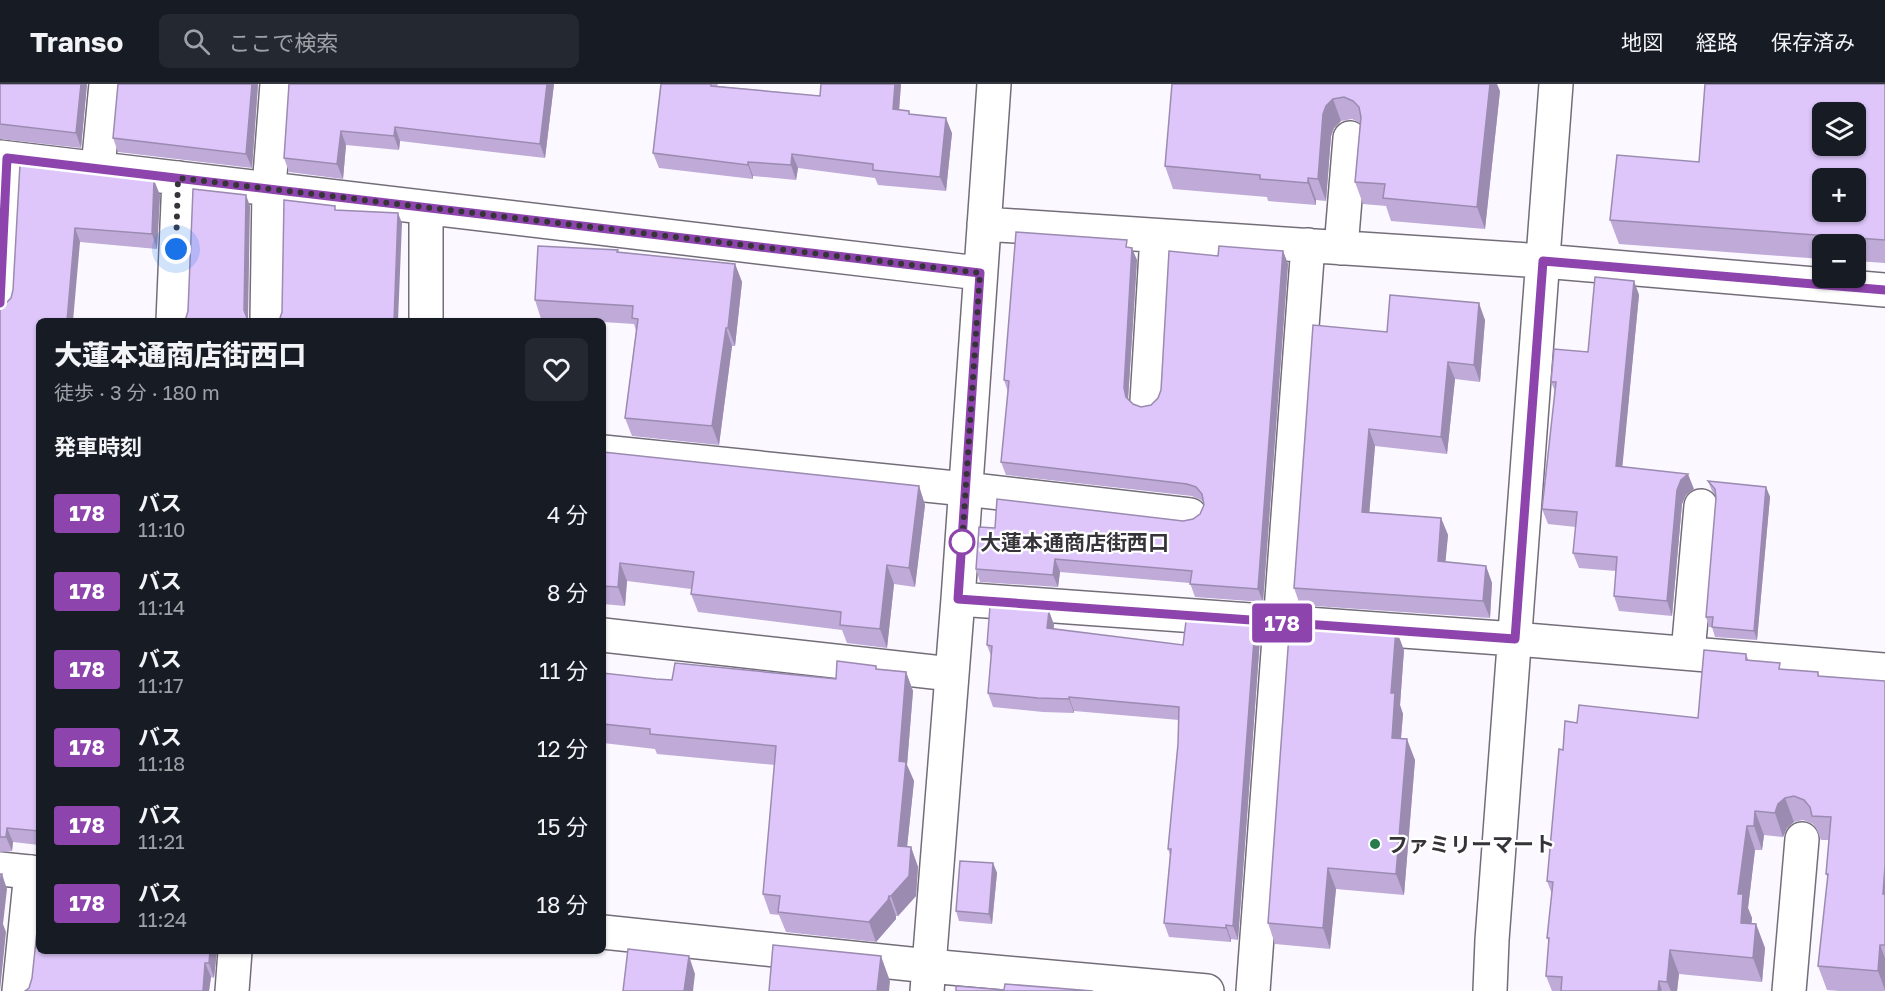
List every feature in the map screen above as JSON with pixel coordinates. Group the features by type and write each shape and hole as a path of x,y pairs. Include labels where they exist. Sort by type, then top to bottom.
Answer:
{"street":[{"path":"98,168 106,84"},
{"path":"267,318 269,188 277,84"},
{"path":"928,979 958,599 994,84"},
{"path":"1490,991 1556,84"},
{"path":"1341,248 1350,138"},
{"path":"0,303 4,157 980,273"},
{"path":"173,318 178,178"},
{"path":"426,208 426,318"},
{"path":"984,224 1543,261 1885,290"},
{"path":"1147,400 1157,236"},
{"path":"1253,991 1308,245"},
{"path":"606,452 966,489 1190,515"},
{"path":"1688,653 1701,506"},
{"path":"958,599 1515,639 1885,670"},
{"path":"606,635 951,674"},
{"path":"1790,991 1802,839"},
{"path":"20,991 23,871"},
{"path":"606,932 928,979 1207,991"},
{"path":"232,991 235,954"}],"building":[{"path":"0,84 81,84 76,133 0,124"},
{"path":"118,84 252,84 246,154 113,138"},
{"path":"289,84 547,84 540,144 395,127 394,136 341,131 337,164 284,158"},
{"path":"661,84 711,84 711,86 820,96 821,84 895,84 893,109 909,111 909,114 946,118 940,177 873,170 873,164 792,154 791,165 748,162 748,165 653,153"},
{"path":"1172,84 1490,84 1477,207 1383,198 1385,184 1355,182 1361,117 1359,107 1344,97 1333,99 1326,106 1323,114 1318,179 1308,178 1308,183 1260,179 1260,175 1165,166"},
{"path":"1705,84 1885,84 1885,240 1866,239 1866,234 1812,235 1610,220 1617,155 1699,162"},
{"path":"20,164 154,180 152,234 75,228 67,318 36,318 36,831 7,828 6,837 0,837 0,306 11,298"},
{"path":"193,189 246,195 244,310 247,318 186,318"},
{"path":"284,200 335,206 335,210 398,213 394,318 280,318"},
{"path":"1016,232 1127,240 1126,247 1132,248 1124,388 1126,397 1133,404 1141,407 1151,405 1158,398 1161,390 1169,251 1218,256 1219,246 1283,251 1258,589 1190,584 1192,571 1055,559 1053,575 976,569 979,527 995,528 997,499 1183,521 1193,519 1200,514 1204,505 1202,494 1196,487 1187,484 1001,462 1009,381 1004,380"},
{"path":"538,246 618,250 617,252 735,264 728,328 726,328 712,426 625,418 638,319 632,318 633,306 535,300"},
{"path":"1595,277 1634,281 1616,466 1688,474 1681,480 1677,490 1667,601 1614,596 1617,557 1573,553 1577,512 1542,509 1556,382 1551,382 1554,349 1588,352"},
{"path":"1390,295 1479,303 1474,365 1448,362 1441,437 1369,429 1362,512 1441,518 1438,561 1486,566 1483,601 1294,588 1313,325 1387,332"},
{"path":"606,452 919,486 909,568 887,565 880,629 840,625 841,612 691,594 694,572 620,563 618,587 606,586"},
{"path":"1708,481 1766,487 1754,631 1712,627 1713,617 1706,617 1716,498 1715,489"},
{"path":"990,606 1049,611 1047,628 1183,645 1186,621 1255,626 1233,926 1226,925 1226,928 1164,923 1171,849 1168,849 1178,744 1179,707 1069,697 1069,699 1038,698 988,693 992,646 987,645"},
{"path":"1290,621 1396,629 1391,693 1395,693 1392,738 1407,739 1396,874 1328,868 1323,928 1268,923"},
{"path":"1704,650 1746,654 1746,660 1780,663 1779,669 1818,672 1818,676 1885,681 1883,894 1885,894 1885,945 1880,945 1878,971 1818,966 1828,874 1826,874 1831,817 1812,816 1810,807 1804,800 1794,796 1785,798 1778,804 1775,813 1755,811 1754,826 1747,826 1738,894 1743,894 1741,923 1756,924 1753,958 1670,950 1667,982 1659,981 1658,991 1561,991 1562,977 1546,976 1549,938 1547,938 1553,882 1547,881 1559,749 1563,750 1565,721 1577,723 1579,705 1698,718"},
{"path":"837,661 906,672 899,761 906,762 898,846 911,847 909,876 889,896 869,922 778,912 780,896 763,894 776,746 650,734 650,729 606,724 606,673 672,680 675,663 836,679"},
{"path":"960,861 993,863 989,914 956,911"},
{"path":"36,941 36,954 210,954 209,963 205,963 203,991 25,991 29,988"},
{"path":"773,945 881,956 877,991 769,991"},
{"path":"628,949 689,956 684,991 623,991"},
{"path":"1005,984 1093,991 956,991 956,986 1004,990"}],"bus line":[{"name":"178","path":"0,303 7,158 980,273 958,599 1515,639 1543,261 1885,290"}],"place":[{"name":"大蓮本通商店街西口","path":"962,542"},
{"name":"ファミリーマート","path":"1375,844"}],"route":[{"path":"176,249 178,178 980,273 962,544 962,542"}]}
